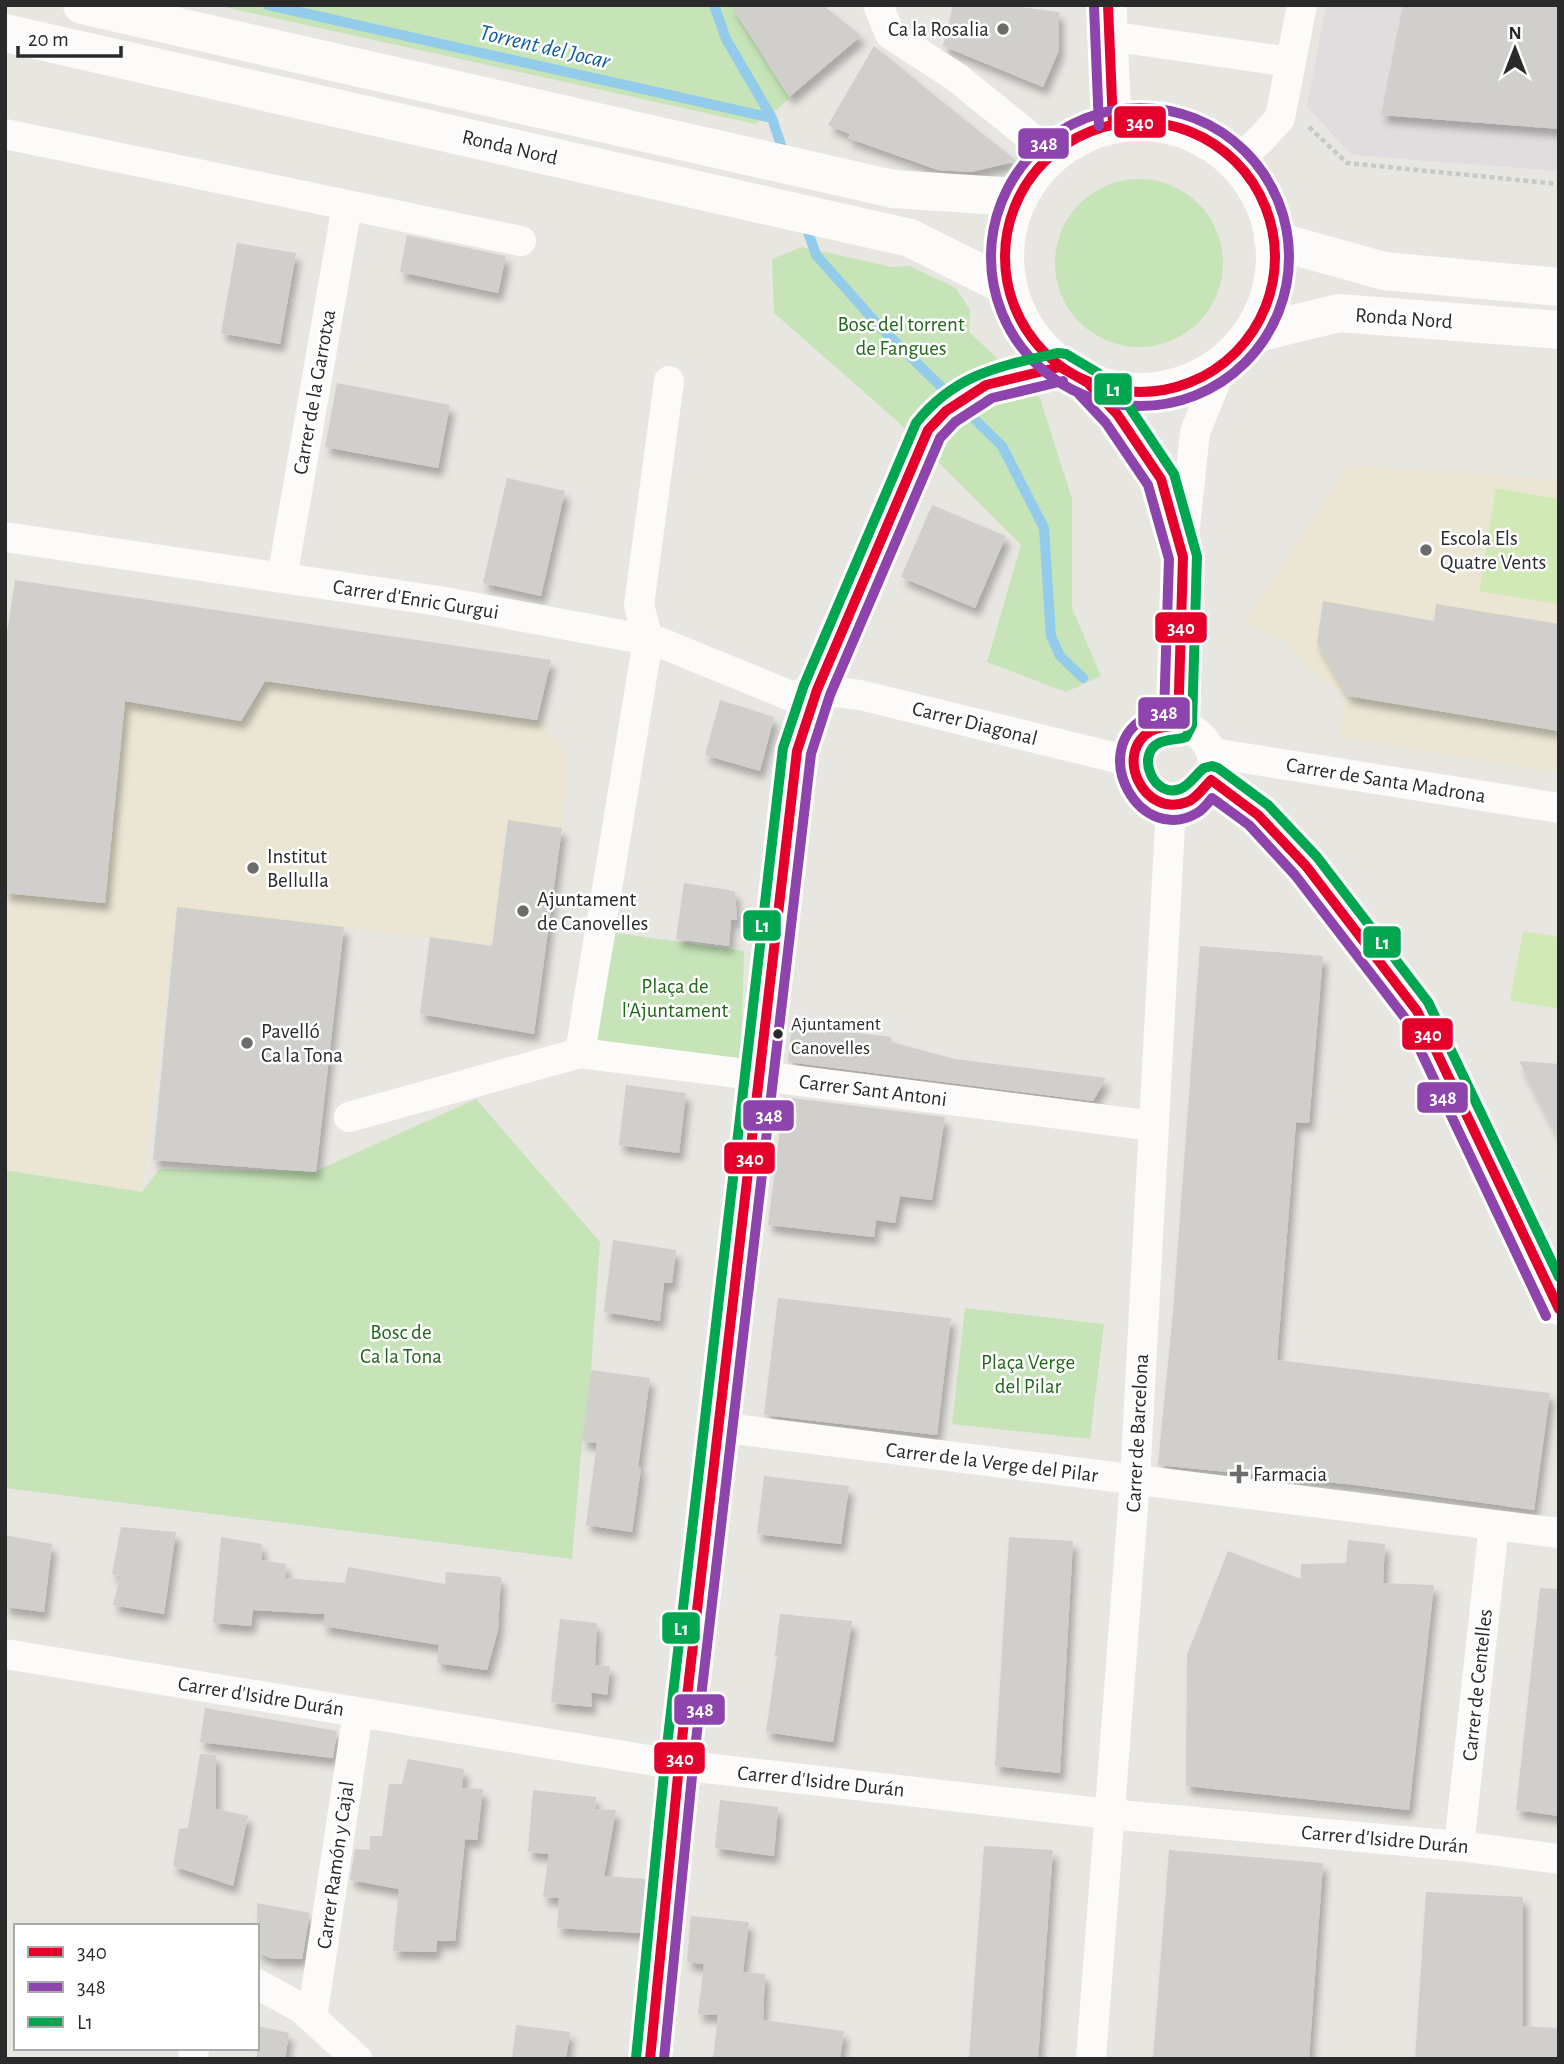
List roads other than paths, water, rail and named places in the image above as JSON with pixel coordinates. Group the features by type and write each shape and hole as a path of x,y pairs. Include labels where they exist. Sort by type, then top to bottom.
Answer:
{"main road":[{"name":"Ronda Nord","path":"82,5 893,189 1018,197"},
{"name":"Ronda Nord","path":"5,33 910,238 1006,286"},
{"path":"1128,121 1175,125 1219,145 1249,174 1261,193 1273,240 1274,285 1252,334 1222,366 1186,385 1139,393 1074,375 1027,333 1006,286 1004,243 1018,197 1035,170 1049,152 1078,135 1113,125 1128,121"},
{"name":"Ronda Nord","path":"1273,240 1384,271 1559,287"},
{"name":"Ronda Nord","path":"1252,334 1339,313 1559,330"}],"street":[{"path":"878,5 890,34 956,77 1049,152"},
{"path":"1236,162 1280,118 1302,5"},
{"path":"1113,125 1108,21 1291,62"},
{"path":"5,134 521,241"},
{"name":"Carrer de la Garrotxa","path":"282,578 347,206"},
{"path":"1178,725 1184,556 1195,432 1222,366"},
{"path":"650,2059 679,1765 797,751 817,690 928,430 969,396 1074,375 1117,414 1161,479 1184,556"},
{"path":"580,1053 648,640 639,605 669,382"},
{"name":"Carrer d'Enric Gurgui","path":"5,537 439,601 659,642 790,695 817,690"},
{"name":"Carrer Diagonal","path":"817,690 860,695 1133,762"},
{"path":"1212,767 1201,795 1189,802 1171,806 1158,803 1140,789 1134,776 1133,762 1135,751 1153,729 1167,725 1192,729 1203,737 1212,767 1306,866 1417,1011 1559,1310"},
{"name":"Carrer de Santa Madrona","path":"1212,767 1559,808"},
{"name":"Carrer de Barcelona","path":"1091,2059 1135,1480 1171,806"},
{"name":"Carrer Sant Antoni","path":"349,1117 580,1053 1154,1126"},
{"name":"Carrer de la Verge del Pilar","path":"718,1427 1559,1533"},
{"name":"Carrer de Centelles","path":"1459,1846 1494,1525"},
{"name":"Carrer d'Isidre Durán","path":"5,1654 679,1765 1109,1814 1459,1846 1559,1859"},
{"name":"Carrer Ramón y Cajal","path":"312,2018 358,1712"},
{"path":"259,1985 301,2008 357,2059"}],"waterway":[{"name":"Torrent del Jocar","path":"268,5 772,118"},
{"path":"714,5 726,39 772,118 785,157"},
{"path":"805,223 816,255 878,325 1002,446 1044,528 1051,636 1060,656 1083,678"}],"place":[{"name":"Ca la Rosalia","path":"1003,29"},
{"name":"Escola Els Quatre Vents","path":"1426,550"},
{"name":"Institut Bellulla","path":"253,868"},
{"name":"Ajuntament de Canovelles","path":"523,911"},
{"name":"Ajuntament Canovelles","path":"778,1034"},
{"name":"Pavelló Ca la Tona","path":"247,1043"},
{"name":"Farmacia","path":"1239,1474"}],"park label":[{"name":"Bosc del torrent de Fangues","path":"901,336"},
{"name":"Plaça de l'Ajuntament","path":"675,998"},
{"name":"Bosc de Ca la Tona","path":"401,1344"},
{"name":"Plaça Verge del Pilar","path":"1028,1374"}]}
